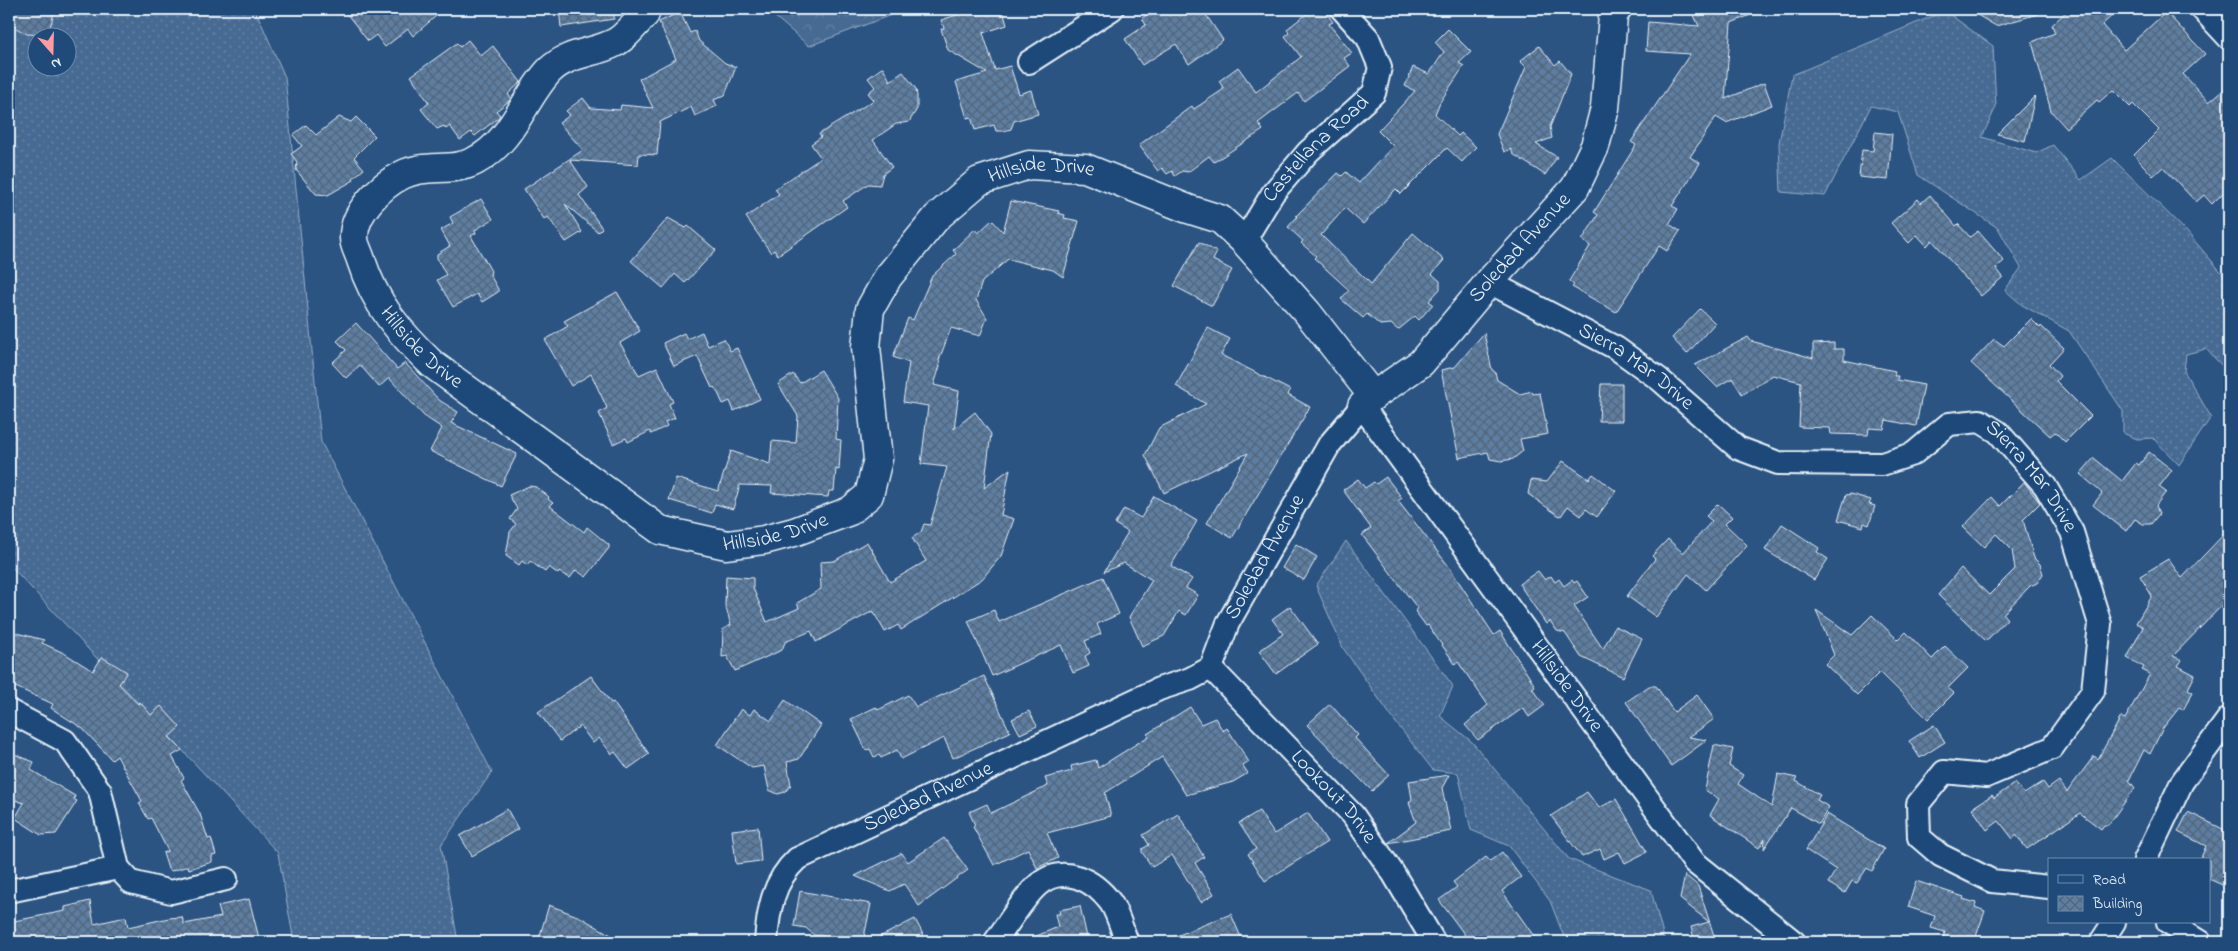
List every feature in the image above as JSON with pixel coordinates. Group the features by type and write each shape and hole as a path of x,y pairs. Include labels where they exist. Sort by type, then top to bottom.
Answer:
{"street":[{"name":"Hillside Drive","path":"646,9 645,14 616,43 573,55 550,71 504,137 476,160 454,168 429,167 404,173 384,185 359,217 354,238 369,285 402,335 432,364 660,530 727,545 764,540 850,511 869,494 878,459 866,347 870,309 888,277 938,217 979,182 1029,165 1085,168 1188,209 1220,219 1244,241 1307,312 1367,401 1694,862 1794,942"},
{"path":"1028,62 1112,9"},
{"name":"Castellana Road","path":"1244,241 1273,193 1308,152 1374,93 1380,67 1368,38 1342,9"},
{"name":"Soledad Avenue","path":"766,942 771,902 784,871 797,859 1159,689 1190,679 1212,668 1228,623 1329,445 1367,401 1421,363 1489,282 1575,188 1596,146 1605,108 1613,16 1616,9"},
{"path":"2202,9 2229,38"},
{"name":"Sierra Mar Drive","path":"1489,282 1616,348 1659,379 1738,448 1778,463 1882,464 1913,454 1949,424 1980,421 1998,432 2045,486 2072,532 2100,624 2093,691 2052,748 1986,776 1944,772 1918,804 1919,837 1940,855 1992,881 2048,887"},
{"name":"Lookout Drive","path":"1212,668 1353,815 1393,873 1434,942"},
{"path":"9,712 64,740 100,792 118,868 131,882 172,892 226,879"},
{"path":"2146,858 2182,782 2229,718"},
{"path":"9,890 118,868"},
{"path":"995,942 1038,885 1054,875 1074,875 1088,881 1111,903 1127,942"},
{"path":"2101,942 2113,924"},
{"path":"2171,924 2200,942"}],"green space":[{"path":"9,9 255,9 285,77 321,442 492,772 441,845 458,942 294,942 278,853 9,564"},
{"path":"766,9 907,9 809,46"},
{"path":"1945,11 1993,46 1996,107 1982,137 2036,153 2053,145 2081,180 2112,158 2186,231 2229,281 2229,373 2206,349 2186,354 2184,371 2211,417 2179,465 2153,438 2137,439 2123,433 2123,411 2069,331 2022,305 2005,290 2021,268 1998,228 1918,175 1898,112 1871,106 1825,196 1781,192 1779,143 1792,75"},
{"path":"1346,541 1453,686 1440,716 1472,742 1569,859 1651,890 1665,942 1566,942 1550,901 1509,846 1471,830 1458,773 1433,770 1396,723 1343,648 1316,586"}],"building":[{"path":"9,9 55,9 50,28 28,28 27,34 9,24"},
{"path":"343,9 444,9 413,36 408,29 385,47 376,35 368,41"},
{"path":"559,9 614,9 614,19 561,27"},
{"path":"976,9 994,9 1004,14 1007,25 983,33 995,70 1010,66 1019,94 1031,90 1038,114 1014,121 1011,129 1004,131 996,131 994,125 975,130 971,117 967,118 956,82 987,73 948,50 941,29 944,28 941,20"},
{"path":"1155,9 1202,9 1223,40 1189,64 1176,44 1142,65 1125,39 1146,25 1142,18"},
{"path":"1313,9 1317,13 1323,9 1333,22 1329,24 1352,53 1344,58 1350,66 1304,101 1298,93 1258,123 1263,130 1214,162 1209,156 1188,172 1182,171 1175,176 1172,171 1167,174 1162,168 1158,171 1139,145 1192,106 1194,109 1224,89 1219,81 1238,67 1256,92 1301,57 1285,36 1289,33 1287,29"},
{"path":"1691,9 1765,9 1731,23 1725,99 1764,83 1772,105 1726,123 1716,117 1690,157 1700,163 1672,206 1678,209 1669,224 1680,231 1667,251 1659,246 1616,312 1572,287 1574,285 1569,281 1590,246 1582,240 1598,215 1594,212 1636,145 1631,142 1690,54 1646,51 1648,22 1699,26"},
{"path":"1967,9 2037,9 2038,14 1996,26"},
{"path":"2069,9 2119,9 2102,25 2124,50 2166,12 2205,54 2183,74 2209,102 2229,85 2229,187 2212,204 2204,195 2196,202 2163,167 2153,176 2134,155 2159,130 2133,104 2130,107 2113,90 2099,102 2097,100 2066,128 2051,111 2032,42 2055,33 2052,25"},
{"path":"680,12 690,33 695,31 699,41 725,63 736,67 725,95 714,100 717,106 695,116 691,107 660,122 657,155 639,154 638,165 570,160 588,187 579,195 602,228 598,232 565,204 582,232 566,242 548,217 544,219 524,189 583,150 559,123 570,115 566,111 583,98 591,108 620,110 621,105 653,108 639,79 676,59 659,22"},
{"path":"1448,29 1471,52 1459,63 1464,66 1440,102 1435,114 1458,136 1461,133 1476,147 1462,162 1447,148 1401,194 1396,189 1363,224 1345,208 1321,235 1371,284 1413,233 1444,260 1432,274 1440,281 1440,289 1429,301 1433,304 1419,320 1415,316 1398,330 1391,324 1380,325 1367,314 1363,318 1341,299 1349,290 1314,258 1316,256 1301,243 1303,241 1288,227 1296,216 1338,173 1342,176 1346,172 1359,183 1393,146 1378,131 1415,91 1405,86 1413,67 1429,74 1444,52 1435,42"},
{"path":"468,40 481,56 493,46 521,82 508,94 511,98 509,101 496,111 500,115 498,118 475,136 471,132 460,140 450,126 446,129 444,126 437,129 421,109 429,103 411,76 457,43 460,47"},
{"path":"1539,46 1555,65 1560,61 1571,74 1550,127 1552,138 1536,144 1557,157 1545,175 1513,154 1511,149 1504,152 1497,134 1526,67 1520,61"},
{"path":"883,67 890,81 903,72 916,89 917,96 917,109 909,122 896,124 873,140 892,167 883,174 880,185 868,184 843,201 847,207 778,255 774,250 771,253 746,217 779,194 775,189 821,158 811,144 821,137 819,134 874,100 868,93 875,87 868,78"},
{"path":"2035,96 2025,141 1997,134"},
{"path":"339,117 351,122 356,117 375,136 354,157 364,169 353,178 354,180 328,195 316,194 296,170 297,162 291,154 302,146 293,135 306,125 316,135"},
{"path":"1875,132 1892,134 1888,180 1859,177 1862,150 1873,151"},
{"path":"1930,195 1956,226 1958,224 1970,237 1978,231 2004,261 1996,268 2003,277 1981,296 1932,240 1927,246 1917,235 1909,243 1891,223 1918,199 1921,203"},
{"path":"481,199 493,219 475,230 476,233 471,236 491,271 490,275 498,292 482,302 477,294 453,307 437,280 446,275 437,258 437,254 450,246 441,230 453,223 450,217"},
{"path":"1011,201 1059,211 1058,213 1065,215 1064,218 1079,221 1063,277 1053,270 1008,259 982,282 976,300 987,318 980,336 951,328 939,360 940,366 934,385 959,391 954,429 975,412 991,434 984,488 1010,469 1001,515 1014,519 1001,556 982,579 901,630 898,625 885,632 873,611 816,642 811,631 785,642 782,650 735,671 727,656 722,657 723,629 731,625 725,605 726,576 753,578 753,588 767,622 799,608 797,603 821,589 820,562 834,561 867,542 890,582 926,561 912,538 921,532 924,524 930,525 947,467 921,464 928,406 903,402 909,363 893,357 908,318 913,320 932,276 956,254 953,250 975,229 978,233 992,220 1003,232"},
{"path":"668,218 686,228 688,226 716,250 685,283 675,274 663,288 631,261"},
{"path":"1199,242 1217,252 1213,260 1232,270 1212,306 1174,286"},
{"path":"617,292 640,331 620,343 639,375 657,367 673,402 669,404 675,418 665,422 667,426 651,434 650,431 628,442 626,438 613,444 599,413 607,408 591,374 571,386 545,340 568,326 564,321"},
{"path":"1700,309 1715,323 1687,354 1672,338"},
{"path":"2031,319 2064,348 2049,364 2060,376 2056,381 2091,416 2065,442 2055,432 2050,436 1971,363 1994,339 2004,346"},
{"path":"356,323 397,369 405,363 439,400 458,412 451,423 517,454 501,486 430,451 442,428 424,416 389,378 379,387 360,365 346,378 332,363 346,350 337,341"},
{"path":"1208,328 1230,339 1221,355 1290,390 1288,395 1310,407 1232,538 1207,523 1248,453 1164,493 1145,455 1159,428 1206,404 1176,386"},
{"path":"702,332 708,346 724,339 730,351 737,348 760,399 734,411 730,401 723,404 714,387 712,388 697,356 674,366 663,343 684,333 687,339"},
{"path":"1484,333 1492,370 1495,372 1497,380 1520,394 1532,391 1533,394 1540,393 1548,434 1520,439 1523,451 1513,459 1501,461 1490,459 1488,452 1459,458 1441,370 1455,367"},
{"path":"1748,337 1751,341 1813,358 1813,344 1834,343 1834,349 1844,349 1844,360 1895,371 1894,376 1898,376 1897,380 1924,385 1916,426 1886,420 1884,429 1869,428 1868,435 1831,434 1830,428 1799,427 1801,382 1773,375 1742,394 1732,378 1717,387 1695,365"},
{"path":"821,370 838,398 836,439 841,440 839,470 836,469 834,491 829,491 828,497 771,493 772,486 740,485 733,509 715,504 712,513 669,500 676,478 718,491 731,451 770,464 772,441 796,443 798,416 778,384 793,374 800,383"},
{"path":"1601,384 1622,384 1622,421 1599,421"},
{"path":"2149,452 2172,470 2159,487 2166,492 2156,505 2159,514 2151,524 2143,524 2135,519 2126,531 2093,505 2102,493 2080,474 2094,458 2122,481 2136,463 2139,465"},
{"path":"1563,461 1589,479 1593,474 1616,491 1597,517 1586,509 1581,516 1568,506 1561,516 1558,515 1528,494 1531,480 1547,482"},
{"path":"1386,477 1402,498 1398,501 1447,564 1494,635 1500,631 1535,686 1532,688 1545,705 1529,717 1523,708 1478,740 1465,725 1488,705 1458,662 1455,664 1428,625 1426,626 1415,611 1418,609 1362,535 1371,528 1343,490 1358,479 1365,488 1374,482 1376,484"},
{"path":"2024,482 2040,503 2023,520 2034,558 2040,564 2043,574 2037,583 2030,586 2003,614 2007,619 1986,641 1938,595 1961,568 1989,595 2015,569 2012,550 1996,534 1984,547 1963,527 1992,497 2000,506"},
{"path":"529,486 536,487 549,497 548,499 553,503 550,506 584,532 587,527 609,545 609,548 586,577 576,570 570,578 559,572 558,574 549,567 545,572 530,561 527,565 522,561 519,565 506,556 510,532 516,524 510,519 517,509 509,495"},
{"path":"1851,494 1871,500 1869,504 1875,506 1869,525 1864,523 1863,527 1838,520 1846,495"},
{"path":"1154,496 1197,521 1171,566 1192,579 1186,588 1198,595 1186,615 1179,611 1164,636 1142,646 1129,617 1152,580 1124,563 1104,572 1128,532 1115,524 1124,509 1141,518"},
{"path":"1718,504 1732,517 1725,524 1747,545 1706,590 1688,574 1656,617 1627,596 1655,559 1652,556 1668,539 1683,553 1712,521 1706,516"},
{"path":"1782,524 1819,548 1817,552 1828,559 1814,580 1765,550"},
{"path":"2229,529 2229,598 2173,656 2182,660 2178,666 2195,675 2188,689 2193,692 2183,710 2179,708 2163,728 2150,754 2144,750 2129,780 2135,788 2108,825 2104,825 2101,829 2080,813 2027,849 2016,835 2013,839 1999,821 1987,830 1972,808 1992,795 1994,798 2015,783 2024,794 2043,782 2048,789 2059,781 2067,792 2094,756 2098,759 2121,717 2125,719 2150,674 2142,670 2144,667 2127,658 2143,627 2136,623 2152,596 2140,576 2168,559 2182,578"},
{"path":"1296,544 1317,557 1304,580 1282,568"},
{"path":"1538,571 1545,580 1551,576 1555,582 1559,579 1564,586 1572,580 1574,583 1577,581 1588,597 1574,606 1603,649 1615,626 1642,639 1623,677 1581,657 1565,633 1557,631 1550,621 1546,624 1519,584"},
{"path":"1103,577 1119,614 1097,624 1101,634 1085,641 1090,653 1085,656 1089,666 1073,673 1061,645 992,676 968,621 994,610 999,622"},
{"path":"1290,606 1318,644 1276,674 1259,651 1283,634 1272,619"},
{"path":"1816,610 1852,635 1872,615 1898,640 1906,632 1932,659 1945,646 1968,668 1948,688 1954,693 1928,719 1880,672 1857,695 1825,664 1834,655"},
{"path":"9,631 44,640 42,643 64,653 93,671 102,657 127,672 119,684 138,704 140,702 151,715 161,706 180,727 169,737 182,750 172,756 184,778 181,780 200,814 208,839 211,838 216,855 212,856 212,862 189,869 188,866 172,871 168,869 163,853 168,851 151,818 148,819 139,803 142,801 117,756 112,760 82,728 51,708 53,704 9,684"},
{"path":"591,676 611,703 613,702 649,754 628,769 615,752 612,754 599,738 593,743 580,726 560,741 538,712"},
{"path":"984,676 1010,732 953,758 944,738 901,759 897,750 881,758 879,755 874,757 870,749 866,750 851,719 876,707 878,710 908,695 916,707"},
{"path":"1649,686 1656,686 1674,712 1697,695 1714,719 1689,737 1707,740 1671,766 1626,702"},
{"path":"785,700 821,725 799,759 787,762 791,785 785,792 778,794 769,790 764,766 752,768 717,745 741,709 750,715 754,709 771,721"},
{"path":"1330,704 1358,735 1355,738 1389,775 1372,791 1307,725"},
{"path":"1190,707 1201,724 1215,718 1223,731 1227,728 1249,762 1243,766 1248,773 1233,782 1186,795 1162,757 1105,793 1111,816 1047,833 1058,858 1037,868 1028,849 994,865 973,827 975,825 969,812 987,804 991,813 1048,786 1045,778 1072,771 1071,766 1096,760 1098,768 1149,736 1147,734"},
{"path":"1029,711 1037,726 1020,734 1012,719"},
{"path":"1934,725 1945,742 1920,758 1909,741"},
{"path":"1714,745 1733,749 1729,766 1743,775 1738,784 1772,807 1778,774 1797,778 1796,781 1820,795 1817,800 1829,807 1819,824 1791,808 1764,849 1765,839 1759,848 1710,815 1719,799 1705,790"},
{"path":"9,752 34,762 31,770 75,796 74,799 77,801 56,834 41,835 15,818 24,803 9,798"},
{"path":"1449,775 1442,788 1451,831 1388,843 1416,822 1409,803 1412,799 1409,781"},
{"path":"1587,792 1599,808 1616,799 1647,852 1625,863 1619,852 1604,859 1600,849 1582,857 1551,816"},
{"path":"507,809 518,829 472,856 460,836"},
{"path":"1259,811 1274,834 1308,813 1327,842 1265,881 1248,854 1256,849 1239,823"},
{"path":"2188,812 2229,832 2229,888 2210,879 2210,858 2201,858 2206,846 2178,832"},
{"path":"1178,814 1204,857 1195,863 1214,894 1201,902 1172,855 1152,867 1142,852 1142,849 1149,845 1143,835"},
{"path":"1827,814 1884,849 1872,871 1867,868 1857,883 1852,881 1845,893 1828,883 1836,870 1806,850"},
{"path":"758,827 761,861 736,864 732,830"},
{"path":"944,838 968,870 919,906 904,884 890,891 855,876 902,853 908,862"},
{"path":"1502,852 1521,877 1502,891 1538,942 1470,942 1439,900 1457,887 1453,882 1486,857 1490,861"},
{"path":"1685,875 1698,886 1716,942 1695,942 1691,927 1709,922 1680,899"},
{"path":"1916,881 1964,897 1963,899 1976,903 1975,907 1985,911 1974,942 1942,942 1945,932 1931,928 1935,916 1908,907"},
{"path":"800,891 871,904 863,942 814,935 806,928 794,926"},
{"path":"249,899 260,942 9,942 9,922 65,911 65,907 90,901 94,924 126,917 128,927 169,918 182,917 184,924 221,917 218,906"},
{"path":"549,905 580,917 623,942 538,942"},
{"path":"1080,906 1088,942 1022,942 1058,927 1055,914 1060,914 1059,910"},
{"path":"1231,914 1243,942 1164,942 1164,941"},
{"path":"915,919 927,942 870,942"}]}
